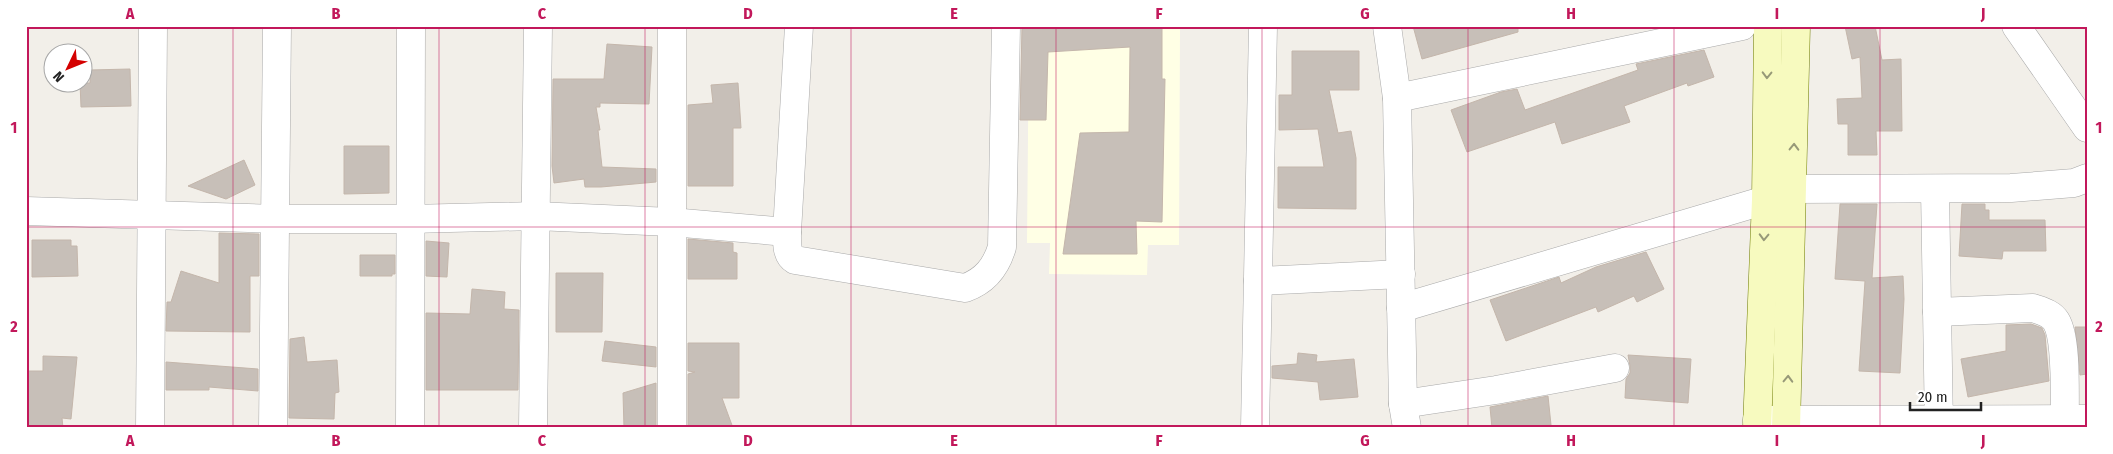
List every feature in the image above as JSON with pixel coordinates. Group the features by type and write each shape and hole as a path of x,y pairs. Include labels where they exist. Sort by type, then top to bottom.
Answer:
{"main road":[{"path":"1757,424 1766,200 1768,26"},
{"path":"1786,424 1796,26"}],"street":[{"path":"150,428 153,26"},
{"path":"273,428 277,26"},
{"path":"410,26 410,428"},
{"path":"533,428 538,26"},
{"path":"672,26 672,428"},
{"path":"799,26 787,232 789,254 795,260 964,288 976,284 988,275 998,261 1002,247 1006,26"},
{"path":"1256,428 1263,26"},
{"path":"1387,26 1397,98 1405,416 1496,390 1615,368"},
{"path":"1397,98 1742,26"},
{"path":"2016,26 2087,128"},
{"path":"1793,189 2011,188 2074,183 2087,178"},
{"path":"1935,189 1939,423"},
{"path":"1401,308 1766,200"},
{"path":"26,211 276,219 410,220 536,216 671,222 787,232"},
{"path":"1258,281 1401,274"},
{"path":"1757,424 2072,422 2060,330 2055,319 2045,312 2033,308 1937,312"}],"shaded area":[{"path":"1029,26 1180,26 1179,245 1148,245 1147,275 1049,274 1050,243 1027,243"}],"building":[{"path":"1022,26 1162,26 1162,79 1165,79 1162,222 1136,221 1137,254 1063,254 1080,133 1129,132 1130,47 1048,52 1046,120 1020,120"},
{"path":"1413,26 1518,26 1518,32 1422,59"},
{"path":"1845,26 1875,26 1882,60 1901,59 1902,131 1876,131 1877,155 1848,155 1848,124 1838,124 1837,99 1862,98 1860,57 1852,59"},
{"path":"607,44 652,47 649,104 600,103 600,107 596,107 600,130 598,130 602,167 656,169 656,182 601,187 585,187 584,179 554,183 552,166 553,79 604,79"},
{"path":"1704,50 1714,77 1688,86 1687,83 1624,106 1630,122 1562,144 1555,122 1467,152 1451,110 1501,92 1517,89 1525,110 1638,70 1636,64"},
{"path":"1292,51 1359,51 1359,90 1329,90 1338,133 1351,131 1356,158 1356,209 1278,208 1278,167 1324,167 1318,129 1279,130 1279,95 1292,95"},
{"path":"130,69 131,106 81,107 80,92 92,92 92,70"},
{"path":"738,83 741,128 733,128 733,186 688,186 688,105 713,103 711,85"},
{"path":"344,146 389,146 389,193 344,194"},
{"path":"244,160 255,185 226,199 188,186"},
{"path":"1840,204 1877,204 1872,278 1903,276 1904,299 1900,373 1859,371 1865,281 1835,279"},
{"path":"1962,204 1985,204 1985,210 1989,210 1989,220 2045,220 2046,251 2003,251 2002,259 1959,256"},
{"path":"219,233 259,234 259,276 250,276 250,332 166,331 167,302 171,302 181,271 219,283"},
{"path":"688,239 733,243 733,252 737,253 737,279 688,279"},
{"path":"32,240 71,240 71,246 77,246 78,276 32,277"},
{"path":"426,241 449,243 447,277 426,276"},
{"path":"1646,252 1664,289 1637,302 1634,296 1598,312 1596,307 1506,341 1490,300 1559,277 1561,283 1596,267"},
{"path":"360,255 395,255 395,274 392,274 392,276 360,276"},
{"path":"556,273 603,273 602,332 556,332"},
{"path":"472,289 505,292 504,309 519,310 518,390 426,390 426,313 470,314"},
{"path":"2031,324 2042,328 2045,335 2049,381 1968,397 1961,359 2006,351 2006,325"},
{"path":"2075,327 2087,327 2087,374 2080,375"},
{"path":"304,337 307,362 337,360 339,392 335,393 334,419 289,418 290,339"},
{"path":"605,341 656,347 656,367 602,361"},
{"path":"688,343 739,343 739,398 722,398 733,428 688,428 688,374 695,372 688,371"},
{"path":"1298,353 1317,355 1316,362 1354,359 1358,397 1320,400 1318,382 1272,378 1272,366 1297,364"},
{"path":"1628,355 1691,359 1688,403 1625,398 1626,379 1630,373"},
{"path":"43,356 77,357 71,419 62,418 63,428 26,428 26,371 43,371"},
{"path":"166,362 258,369 258,391 209,387 209,390 166,390"},
{"path":"656,383 656,428 624,428 623,393"},
{"path":"1548,396 1551,425 1492,428 1490,407"}]}
